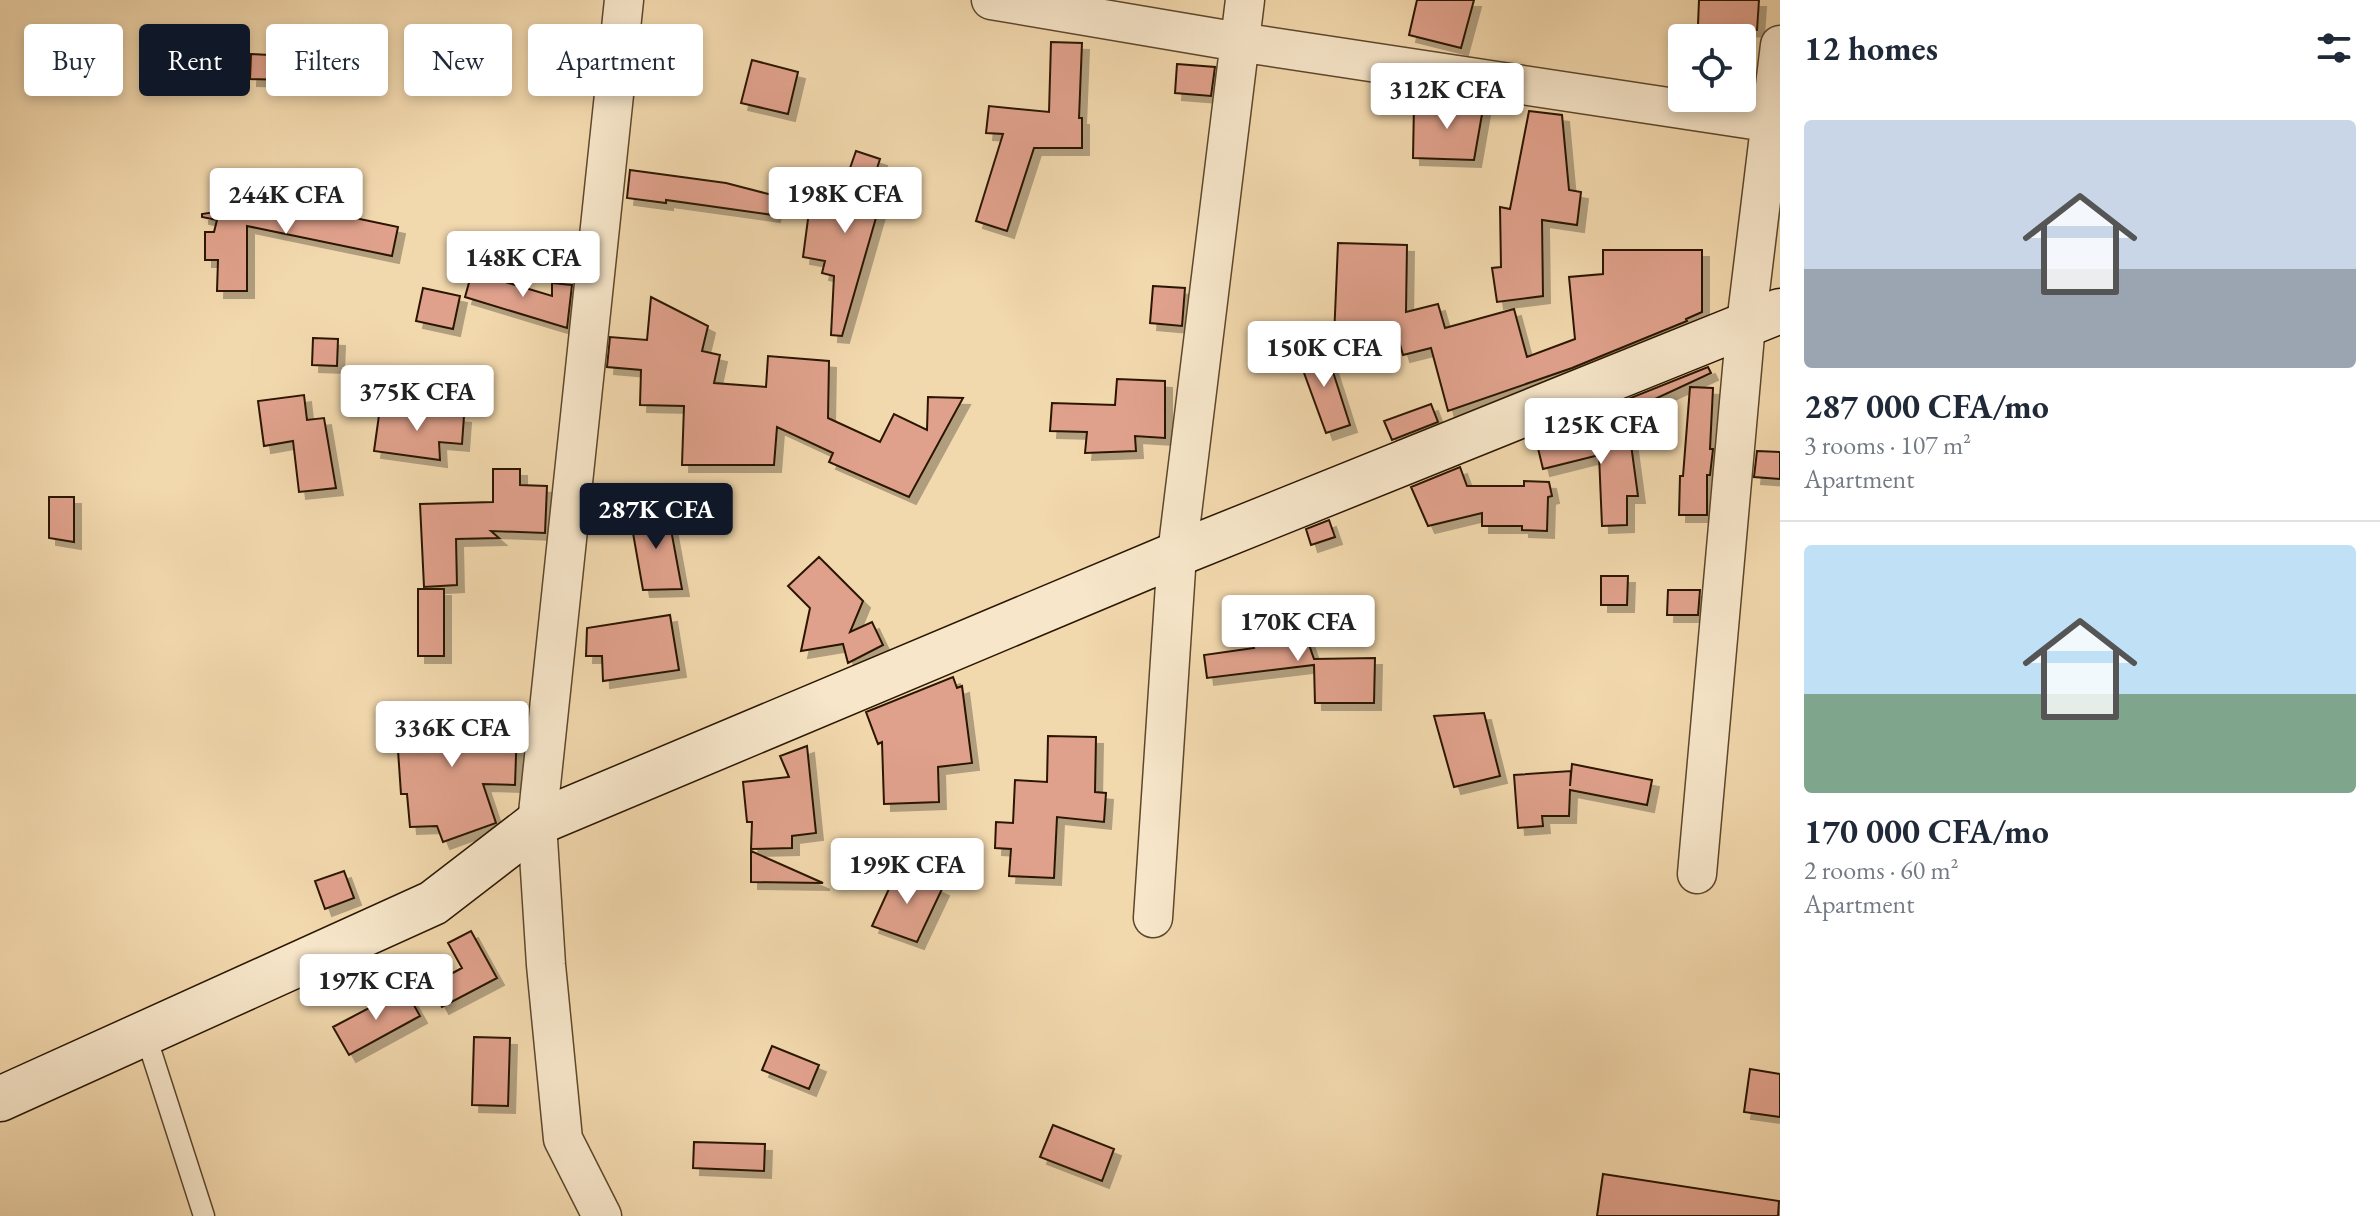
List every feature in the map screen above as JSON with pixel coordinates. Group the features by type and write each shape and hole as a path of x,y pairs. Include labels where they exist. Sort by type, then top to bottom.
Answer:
{"main road":[{"path":"0,1099 433,903 537,823 1177,554 1763,318"}],"street":[{"path":"602,1216 563,1139 546,965 537,823 624,0"},
{"path":"991,0 1239,42 1776,123"},
{"path":"1153,918 1177,554 1245,0"},
{"path":"1697,874 1763,318 1780,45"}],"lane":[{"path":"145,1033 204,1216"}],"building":[{"path":"1417,0 1474,0 1461,48 1409,35"},
{"path":"1699,0 1759,0 1757,30 1756,24 1698,24"},
{"path":"1051,42 1082,43 1079,118 1082,118 1082,148 1034,148 1007,231 976,221 1003,134 986,133 989,106 1049,112"},
{"path":"251,54 266,55 266,79 250,79"},
{"path":"752,60 798,72 788,114 741,103"},
{"path":"1177,64 1215,67 1211,96 1175,93"},
{"path":"1484,103 1474,160 1413,158 1414,104"},
{"path":"1529,111 1562,115 1569,190 1581,192 1577,225 1542,220 1543,296 1497,302 1492,268 1501,267 1500,207 1510,209"},
{"path":"856,151 880,159 871,187 884,190 842,336 831,335 834,276 822,273 825,261 803,257 810,204 835,211"},
{"path":"630,170 726,183 776,196 773,215 666,200 666,203 627,198"},
{"path":"279,202 398,227 392,256 247,226 247,291 217,291 218,260 205,260 205,232 214,232 217,220 202,217 202,214"},
{"path":"1338,243 1407,245 1406,312 1438,304 1445,328 1514,309 1527,357 1575,339 1569,277 1603,274 1603,250 1702,250 1702,312 1572,368 1448,411 1431,348 1403,355 1399,341 1334,338"},
{"path":"472,272 552,296 552,283 572,285 567,328 465,297"},
{"path":"1153,286 1185,288 1182,326 1150,323"},
{"path":"423,288 460,296 453,329 416,321"},
{"path":"651,297 708,326 702,351 720,355 714,383 766,387 768,356 829,361 828,418 880,442 894,414 927,430 928,397 963,398 909,497 829,462 833,453 777,427 774,465 682,465 684,406 640,405 641,370 607,367 610,337 647,340"},
{"path":"313,338 338,339 337,366 312,365"},
{"path":"1326,350 1350,425 1326,433 1296,351"},
{"path":"1708,367 1711,373 1627,412 1623,401"},
{"path":"1117,379 1165,381 1165,438 1135,436 1136,451 1085,453 1087,432 1050,431 1052,403 1115,405"},
{"path":"1690,387 1713,388 1710,449 1713,449 1710,475 1707,475 1707,515 1679,515"},
{"path":"304,395 307,420 324,418 336,488 299,492 293,441 264,446 258,401"},
{"path":"1431,404 1438,422 1392,440 1384,421"},
{"path":"380,408 464,416 462,444 439,442 440,460 374,451"},
{"path":"1628,422 1638,496 1627,496 1627,525 1602,526 1599,455 1543,469 1537,444"},
{"path":"1757,451 1780,452 1780,479 1754,477"},
{"path":"1460,467 1467,486 1524,486 1524,481 1549,482 1552,496 1548,497 1547,531 1522,530 1522,526 1482,526 1482,513 1428,526 1411,487"},
{"path":"493,469 520,469 520,485 547,486 545,533 491,531 499,538 456,539 457,585 424,587 420,504 493,502"},
{"path":"49,497 74,497 74,542 49,538"},
{"path":"667,508 682,589 643,590 630,516"},
{"path":"1329,520 1335,537 1311,545 1306,529"},
{"path":"819,557 863,601 850,632 872,622 883,645 848,663 843,644 801,651 810,608 788,586"},
{"path":"1601,576 1628,576 1627,605 1601,605"},
{"path":"418,589 444,589 444,656 418,656"},
{"path":"1668,590 1700,590 1698,615 1667,615"},
{"path":"1298,613 1314,659 1375,658 1374,703 1315,703 1314,665 1207,678 1204,655 1254,648 1248,631"},
{"path":"670,615 679,670 603,681 602,656 586,656 587,628"},
{"path":"953,677 957,688 962,686 972,763 938,767 939,802 884,804 882,742 878,744 866,712"},
{"path":"438,704 439,722 517,726 515,785 483,784 496,823 443,842 437,826 410,827 407,794 401,794 395,707"},
{"path":"1484,713 1500,776 1454,787 1434,716"},
{"path":"1048,736 1096,737 1095,792 1106,793 1104,822 1057,817 1054,878 1009,876 1011,849 995,848 996,822 1013,823 1015,780 1047,782"},
{"path":"807,746 816,833 792,836 792,848 751,849 752,822 747,822 743,782 789,777 780,756"},
{"path":"1572,764 1652,780 1647,805 1570,790 1569,816 1542,816 1543,826 1518,828 1514,775 1571,771 1570,786"},
{"path":"751,851 823,883 751,882"},
{"path":"898,869 942,889 917,942 872,926"},
{"path":"344,871 354,898 325,909 315,881"},
{"path":"471,931 497,978 442,1007 430,985 462,968 448,943"},
{"path":"405,989 420,1016 349,1055 333,1027"},
{"path":"474,1037 510,1038 508,1106 472,1105"},
{"path":"772,1046 819,1065 809,1089 762,1070"},
{"path":"1750,1069 1780,1074 1780,1117 1744,1112"},
{"path":"1053,1125 1114,1149 1102,1181 1040,1157"},
{"path":"694,1142 765,1144 764,1171 693,1168"},
{"path":"1603,1174 1779,1201 1778,1216 1597,1216"}]}
